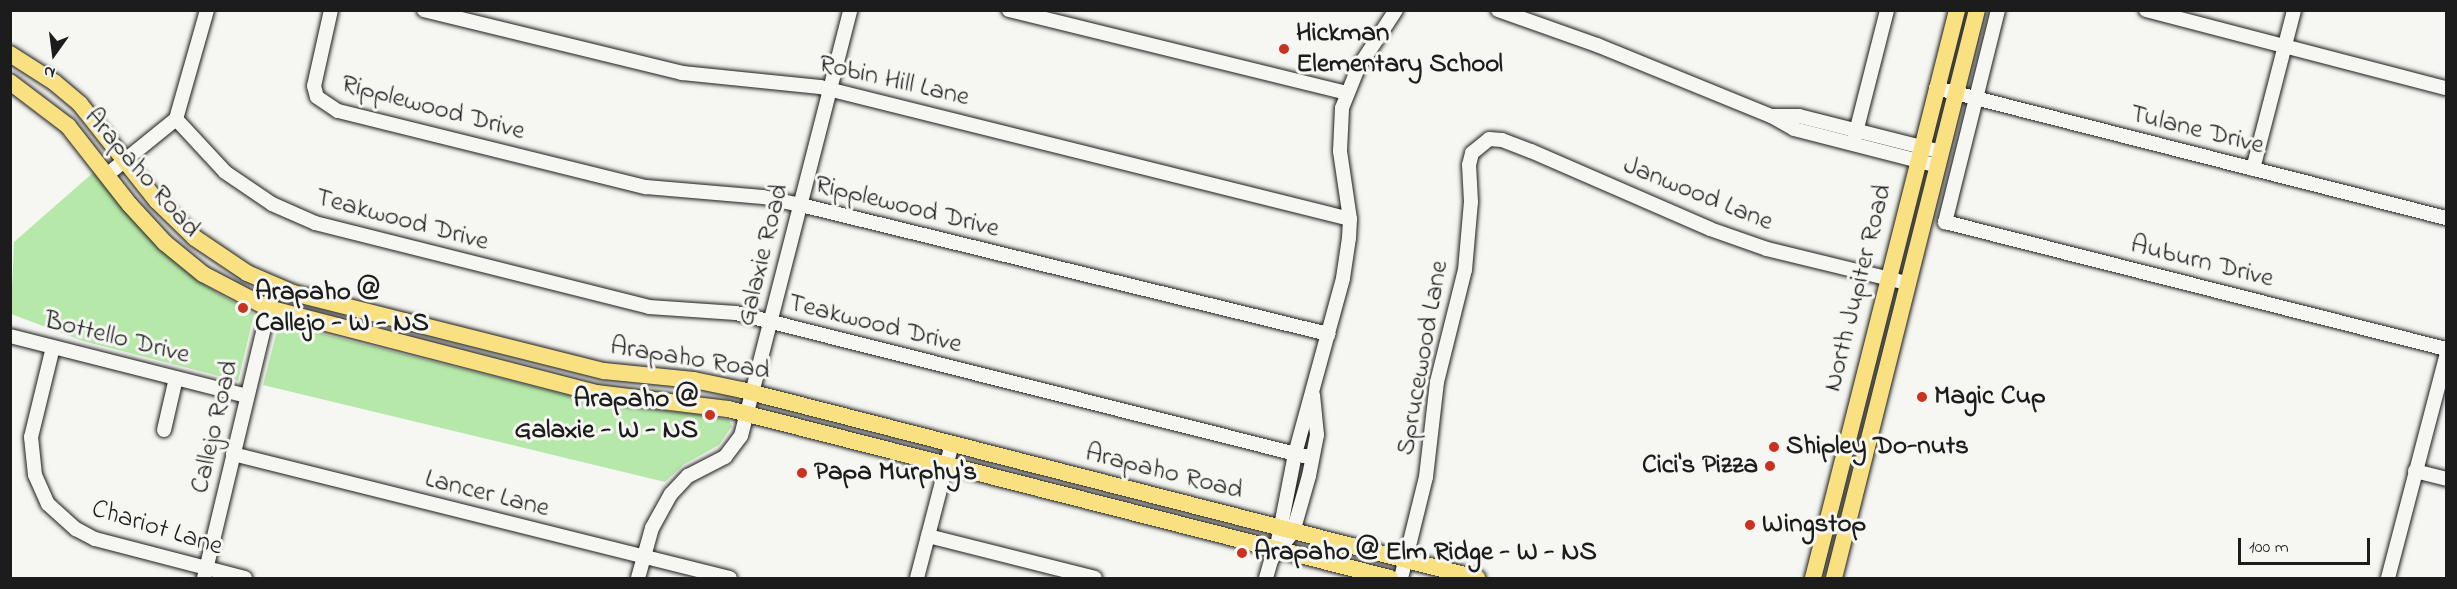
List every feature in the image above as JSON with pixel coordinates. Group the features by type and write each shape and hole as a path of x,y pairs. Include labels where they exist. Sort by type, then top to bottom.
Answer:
{"main road":[{"name":"North Jupiter Road","path":"1813,579 1887,278 1915,150 1936,88 1957,10"},
{"name":"North Jupiter Road","path":"1834,579 1977,10"},
{"name":"Arapaho Road","path":"10,54 54,82 80,104 170,215 195,238 228,262 274,286 317,300 604,371 694,380 753,393 1477,579"},
{"name":"Arapaho Road","path":"10,82 54,113 108,174 136,212 188,263 268,308 596,393 693,403 747,414 1390,579"},
{"path":"1850,423 1875,413 1860,389"},
{"path":"1830,507 1850,513"}],"street":[{"path":"108,174 176,119 207,10"},
{"name":"Ripplewood Drive","path":"331,10 314,86 317,97 338,111 646,187 763,197 801,205 1328,334"},
{"name":"Robin Hill Lane","path":"424,10 682,73 774,79 830,90 1350,219"},
{"name":"Galaxie Road","path":"638,579 652,528 671,494 688,477 731,451 747,414 850,10"},
{"path":"1009,10 1347,93"},
{"path":"1286,530 1295,454 1343,278 1350,219 1340,151 1340,123 1347,93 1396,10"},
{"path":"1498,10 1597,45 1771,116 1794,129 1853,144 1915,150"},
{"path":"1853,144 1887,10"},
{"path":"1976,98 1998,10"},
{"path":"2146,10 2446,88"},
{"path":"2253,169 2294,10"},
{"name":"Tulane Drive","path":"1936,88 2446,218"},
{"name":"Auburn Drive","path":"1976,98 1945,222 2446,349"},
{"path":"1771,116 1799,116 1857,130 1940,159"},
{"name":"Teakwood Drive","path":"176,119 225,172 272,204 315,223 649,307 736,313 1312,458"},
{"name":"Janwood Lane","path":"1479,146 1489,140 1502,140 1710,229 1767,249 1907,283"},
{"name":"Sprucewood Lane","path":"1401,579 1426,477 1437,382 1465,270 1471,202 1469,165 1479,146"},
{"name":"Callejo Road","path":"205,574 274,286"},
{"name":"Bottello Drive","path":"10,336 247,396"},
{"name":"Chariot Lane","path":"53,347 30,437 34,475 48,504 76,529 95,539 205,574 245,579"},
{"path":"2388,579 2446,357"},
{"path":"164,430 176,378"},
{"path":"1266,579 1312,458 1317,435 1313,394"},
{"path":"917,579 952,444"},
{"name":"Lancer Lane","path":"233,454 730,579"},
{"path":"2415,471 2446,479"},
{"path":"928,536 1039,572 1095,579"}],"green space":[{"path":"95,171 157,247 206,286 254,314 238,381 83,341 11,314 14,242"},
{"path":"279,323 607,405 704,415 729,420 732,426 719,445 683,465 665,482 263,385"}],"place":[{"name":"Hickman Elementary School","path":"1284,49"},
{"name":"Arapaho @ Callejo - W - NS","path":"243,308"},
{"name":"Magic Cup","path":"1922,397"},
{"name":"Arapaho @ Galaxie - W - NS","path":"710,415"},
{"name":"Shipley Do-nuts","path":"1774,447"},
{"name":"Cici's Pizza","path":"1770,466"},
{"name":"Papa Murphy's","path":"802,473"},
{"name":"Wingstop","path":"1750,525"},
{"name":"Arapaho @ Elm Ridge - W - NS","path":"1242,553"}]}
